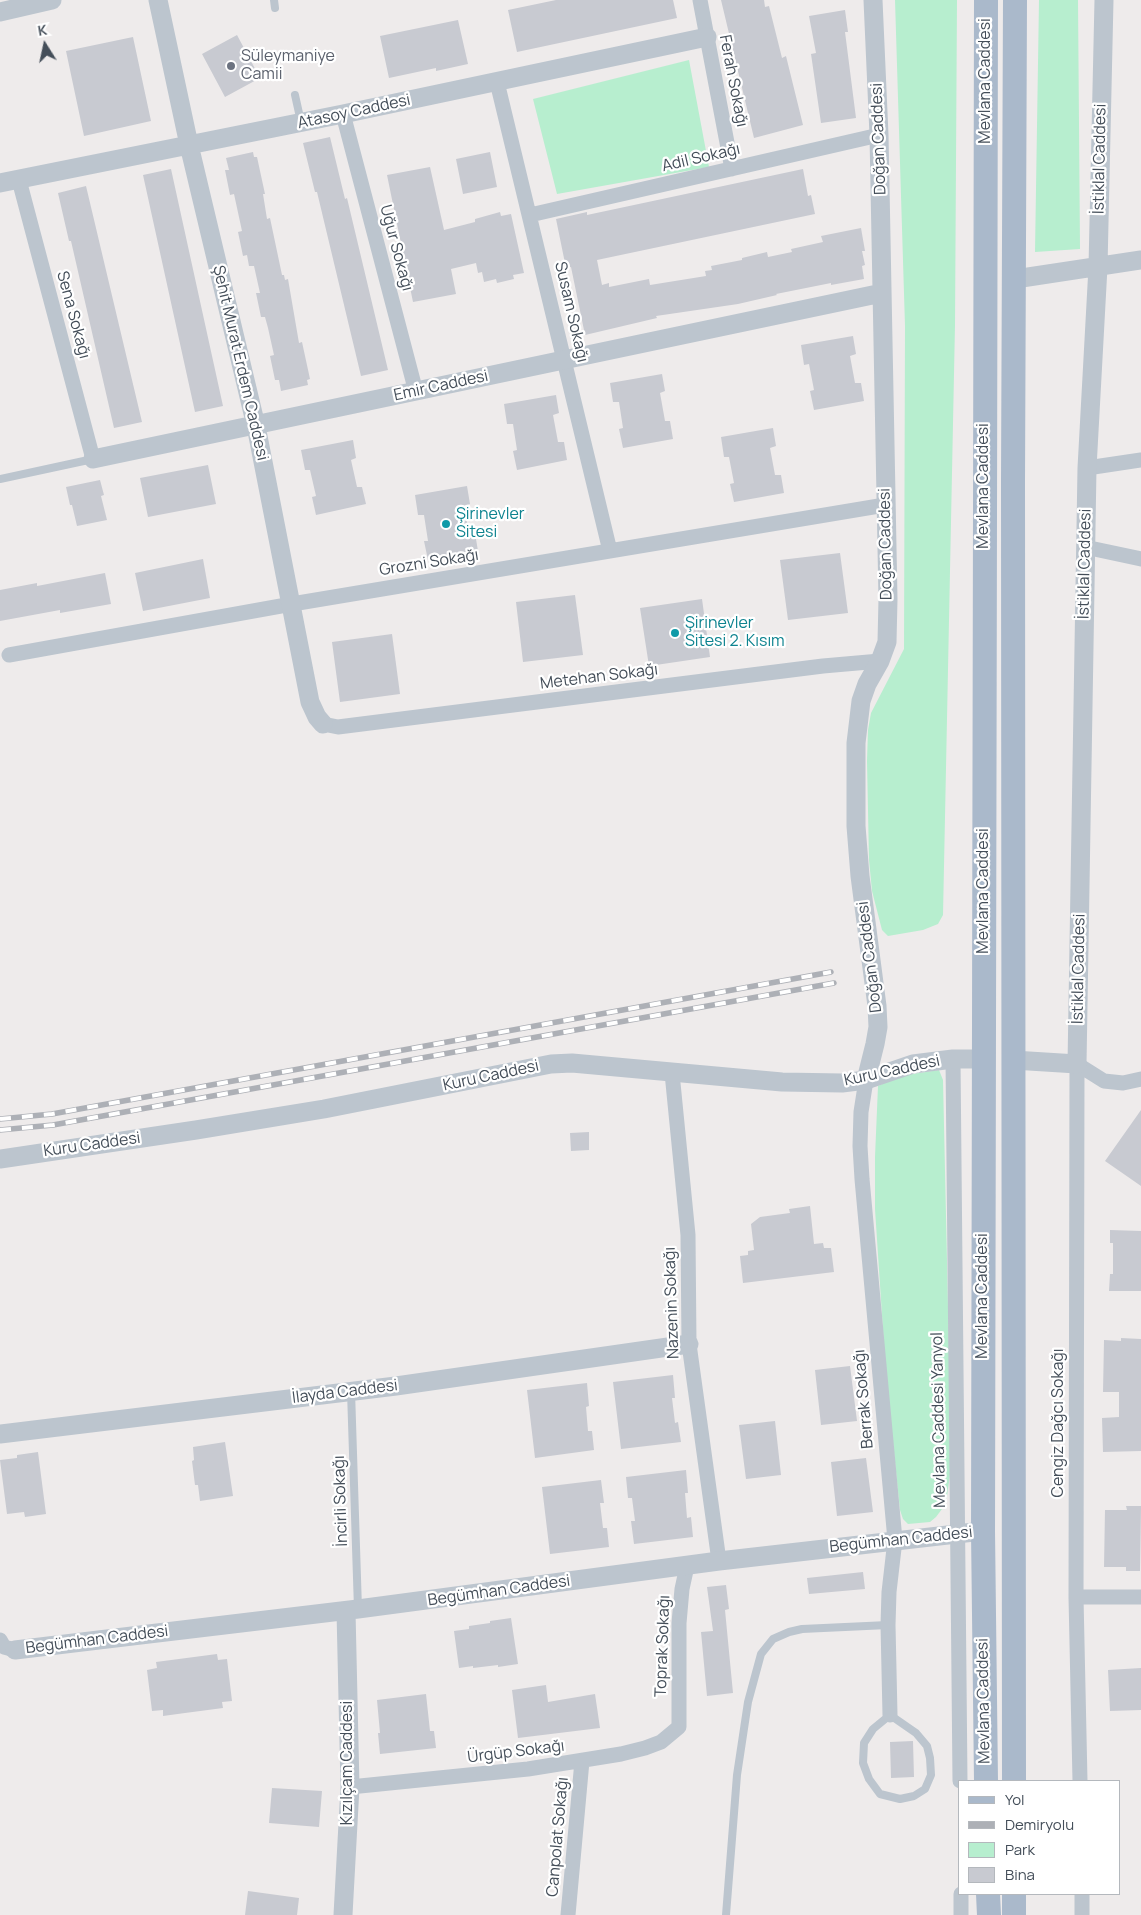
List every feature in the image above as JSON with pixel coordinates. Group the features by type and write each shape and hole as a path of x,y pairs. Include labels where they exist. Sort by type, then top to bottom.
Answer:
{"main road":[{"name":"Mevlana Caddesi","path":"986,0 983,1059 983,1530 986,1780"},
{"name":"Mevlana Caddesi","path":"1014,1780 1013,481 1016,0"},
{"path":"988,1895 989,1915"},
{"path":"1014,1895 1014,1915"}],"street":[{"path":"0,12 52,0"},
{"name":"Şehit Murat Erdem Caddesi","path":"158,0 189,145 256,426 310,702 323,724"},
{"name":"Ferah Sokağı","path":"700,0 732,169"},
{"name":"Doğan Caddesi","path":"866,1080 878,1026 856,826 856,743 862,701 887,642 879,135 874,0"},
{"name":"İstiklal Caddesi","path":"1077,1064 1087,468 1098,267 1104,0"},
{"name":"Atasoy Caddesi","path":"0,183 301,123 707,37"},
{"name":"Susam Sokağı","path":"497,82 610,551"},
{"name":"Uğur Sokağı","path":"343,114 416,392"},
{"name":"Adil Sokağı","path":"530,215 879,135"},
{"name":"Sena Sokağı","path":"19,180 93,460"},
{"path":"1015,278 1141,260"},
{"name":"Emir Caddesi","path":"93,460 564,359 882,294"},
{"path":"1087,468 1141,460"},
{"name":"Grozni Sokağı","path":"4,656 292,604 885,505"},
{"path":"1085,547 1141,559"},
{"name":"Metehan Sokağı","path":"323,724 338,728 823,666 880,661"},
{"name":"Kuru Caddesi","path":"0,1158 196,1130 314,1110 551,1064 572,1063 672,1073 842,1083 866,1080 913,1064 953,1059 983,1059"},
{"name":"Mevlana Caddesi Yanyol","path":"953,1059 960,1780"},
{"path":"1013,1060 1077,1064 1104,1081 1123,1083 1141,1079"},
{"name":"Cengiz Dağcı Sokağı","path":"1077,1064 1076,1597 1080,1780"},
{"name":"Nazenin Sokağı","path":"672,1073 688,1236 689,1344 719,1561"},
{"name":"Berrak Sokağı","path":"866,1080 861,1120 862,1179 895,1540 889,1592 888,1625 890,1715"},
{"name":"İlayda Caddesi","path":"0,1434 351,1391 689,1344"},
{"name":"Begümhan Caddesi","path":"7,1645 352,1610 719,1561 983,1530"},
{"name":"Toprak Sokağı","path":"679,1727 679,1623 682,1589 687,1566"},
{"path":"1076,1597 1141,1597"},
{"name":"Kızılçam Caddesi","path":"343,1915 350,1787 352,1610"},
{"name":"Ürgüp Sokağı","path":"350,1787 528,1769 582,1761 645,1748 661,1742 679,1727"},
{"name":"Canpolat Sokağı","path":"568,1915 582,1761"},
{"path":"961,1895 961,1915"},
{"path":"1082,1895 1082,1915"}],"lane":[{"path":"295,95 301,123"},
{"name":"Emir Caddesi","path":"0,479 93,460"},
{"name":"İncirli Sokağı","path":"351,1391 352,1610"},
{"path":"726,1915 737,1775 748,1702 761,1654 773,1639 802,1628 888,1625"},
{"path":"890,1715 916,1733 927,1746 930,1758 931,1775 925,1789 914,1796 900,1799 880,1794 868,1780 863,1763 864,1744 873,1729 890,1715"}],"green space":[{"path":"895,0 957,0 955,325 943,915 938,924 923,930 888,936 882,930 872,891 869,860 867,761 868,730 871,713 904,649 905,326"},
{"path":"1039,0 1078,0 1080,249 1035,252"},
{"path":"689,60 709,167 557,194 533,99"},
{"path":"939,1070 943,1080 951,1442 950,1475 947,1496 942,1509 936,1517 930,1522 908,1524 903,1519 900,1510 886,1376 875,1209 878,1086 899,1076"}],"building":[{"path":"556,0 673,0 677,18 517,52 508,10"},
{"path":"721,0 764,0 765,7 769,6 782,58 786,56 803,125 754,138"},
{"path":"845,10 848,32 845,32 856,118 821,123 811,54 816,53 809,16"},
{"path":"458,20 468,64 436,71 436,68 389,78 380,36"},
{"name":"Süleymaniye Camii","path":"237,35 260,78 225,97 202,54"},
{"path":"133,37 151,121 84,136 66,51"},
{"path":"330,137 345,199 347,198 388,370 361,376 317,192 315,192 303,143"},
{"path":"253,152 254,157 257,157 265,194 263,194 267,219 270,218 282,275 284,275 285,280 288,279 299,343 302,342 310,379 307,380 308,385 281,391 279,380 275,380 270,356 274,355 268,328 265,317 261,317 256,293 260,293 254,266 249,266 247,255 243,256 238,232 242,231 234,194 230,195 225,170 229,170 226,158"},
{"path":"490,152 497,187 463,194 456,159"},
{"path":"430,167 444,230 475,222 475,219 500,212 501,216 511,214 524,273 513,275 514,279 497,283 496,279 484,282 482,272 478,273 476,263 451,269 456,294 413,302 387,175"},
{"path":"171,169 223,406 195,412 143,175"},
{"path":"803,169 808,196 811,195 815,214 597,260 602,285 609,283 609,287 649,279 650,285 706,276 705,271 712,270 711,266 742,260 742,258 767,252 768,257 792,252 791,249 823,242 821,236 861,228 865,251 862,251 865,265 862,266 864,279 831,285 831,283 738,304 656,316 657,318 585,335 571,267 566,268 556,219 587,212 587,215"},
{"path":"86,186 142,422 114,428 71,241 69,241 58,193"},
{"path":"853,336 856,354 850,356 855,383 861,383 864,401 814,410 810,391 814,390 809,364 804,365 801,345"},
{"path":"662,374 665,391 660,393 665,421 670,421 673,439 623,448 619,429 623,428 619,402 613,402 610,383"},
{"path":"556,395 559,413 553,415 558,442 564,442 567,460 517,470 513,451 517,450 513,424 507,424 504,404"},
{"path":"773,428 776,446 770,448 775,475 781,475 784,493 734,502 730,484 734,483 729,457 724,457 721,437"},
{"path":"353,440 356,458 351,460 357,487 362,487 366,504 316,515 312,497 316,496 310,470 305,470 301,450"},
{"path":"208,465 216,504 148,517 140,478"},
{"path":"100,480 104,495 101,496 107,520 77,526 66,487"},
{"name":"Şirinevler Sitesi","path":"467,486 470,504 464,506 469,533 475,533 478,551 428,560 424,541 428,541 424,515 418,515 415,495"},
{"path":"840,553 848,613 788,620 780,560"},
{"path":"203,559 210,598 143,611 135,573"},
{"path":"105,573 111,604 60,613 60,610 0,621 0,590 37,583 37,586"},
{"path":"575,595 583,655 523,662 516,602"},
{"name":"Şirinevler Sitesi 2. Kısım","path":"702,599 710,657 649,666 640,608"},
{"path":"392,634 400,694 340,702 332,642"},
{"path":"1141,1110 1141,1186 1105,1161"},
{"path":"589,1132 589,1150 571,1151 570,1133"},
{"path":"810,1206 814,1244 823,1243 824,1248 831,1248 834,1272 743,1283 740,1256 748,1255 748,1251 754,1250 751,1224 760,1217 790,1213 789,1209"},
{"path":"1110,1230 1141,1231 1141,1291 1109,1291 1110,1274 1113,1274 1113,1243 1110,1243"},
{"path":"1121,1338 1141,1339 1141,1451 1103,1452 1102,1418 1119,1417 1119,1392 1103,1392 1104,1340 1121,1341"},
{"path":"850,1366 857,1421 821,1425 815,1370"},
{"path":"673,1375 675,1398 672,1398 675,1423 678,1422 681,1442 621,1449 613,1382"},
{"path":"587,1383 589,1406 586,1407 588,1431 592,1431 594,1450 535,1458 527,1390"},
{"path":"775,1421 781,1475 746,1479 739,1425"},
{"path":"225,1442 233,1496 200,1501 198,1485 195,1485 192,1461 194,1460 193,1447"},
{"path":"38,1452 46,1514 25,1517 24,1512 7,1514 0,1460 17,1458 17,1455"},
{"path":"866,1458 873,1512 837,1516 831,1462"},
{"path":"686,1470 688,1493 685,1493 687,1518 691,1517 693,1537 634,1544 631,1521 635,1521 632,1498 628,1498 626,1477"},
{"path":"601,1480 604,1503 600,1503 603,1528 607,1528 609,1547 550,1554 542,1487"},
{"path":"1126,1506 1141,1506 1140,1571 1126,1571 1126,1567 1104,1567 1105,1510 1127,1510"},
{"path":"863,1572 865,1589 809,1594 807,1578"},
{"path":"726,1585 729,1609 725,1610 733,1693 707,1696 701,1632 713,1631 707,1587"},
{"path":"511,1618 518,1664 498,1667 498,1665 459,1668 454,1631 469,1629 469,1626 490,1623 490,1621"},
{"path":"217,1654 218,1660 227,1659 232,1701 222,1702 223,1708 163,1716 163,1710 152,1711 147,1670 157,1668 156,1662"},
{"path":"1141,1668 1141,1710 1110,1711 1108,1670"},
{"path":"546,1685 548,1702 595,1694 600,1728 518,1738 512,1690"},
{"path":"426,1694 430,1731 434,1731 436,1748 380,1754 377,1700"},
{"path":"913,1741 914,1777 891,1778 890,1742"},
{"path":"272,1788 322,1791 319,1827 269,1823"},
{"path":"248,1891 299,1898 297,1915 245,1915"}],"railway":[{"path":"0,1119 52,1114 831,972"},
{"path":"0,1130 53,1125 834,983"}],"place":[{"name":"Süleymaniye Camii","path":"231,66"},
{"name":"Şirinevler Sitesi","path":"446,524"},
{"name":"Şirinevler Sitesi 2. Kısım","path":"675,633"}]}
